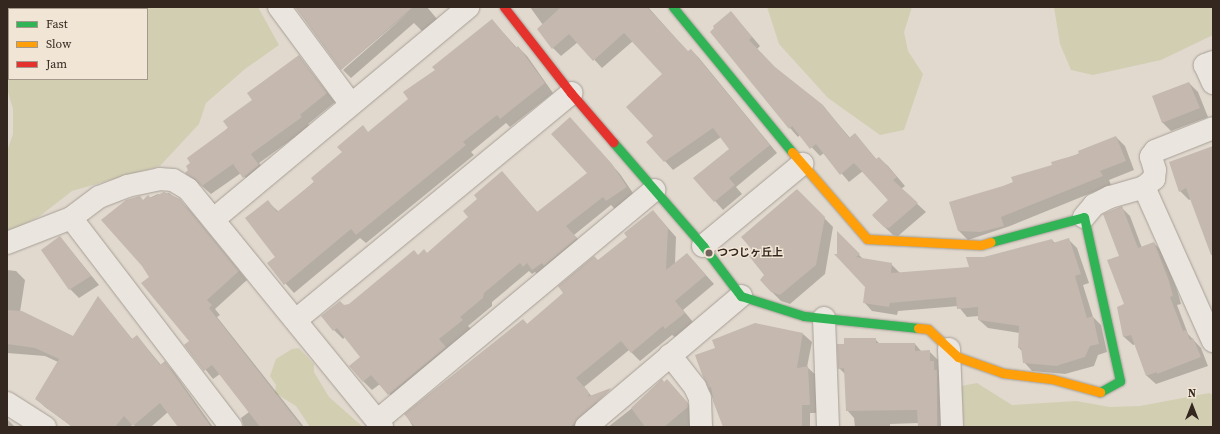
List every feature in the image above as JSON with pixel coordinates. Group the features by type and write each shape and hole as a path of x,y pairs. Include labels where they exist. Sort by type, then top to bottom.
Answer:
{"street":[{"path":"279,7 350,104"},
{"path":"214,219 468,7"},
{"path":"504,7 571,93 703,246 741,296 790,314 928,329 949,349 968,362 1003,373 1052,379 1102,392 1120,381 1084,217"},
{"path":"674,7 802,164 867,239 981,245 1084,217 1094,205 1110,197 1144,187 1155,177 1150,157 1155,151 1213,128"},
{"path":"1213,62 1205,65 1213,84"},
{"path":"296,320 571,93"},
{"path":"703,246 802,164"},
{"path":"7,243 71,218 99,197 127,186 159,179 181,184 214,219 380,424 654,190"},
{"path":"1144,187 1213,341"},
{"path":"71,218 231,427"},
{"path":"586,427 741,296"},
{"path":"824,318 828,427"},
{"path":"949,349 952,427"},
{"path":"670,355 695,387 700,398 702,427"},
{"path":"7,404 38,425"}],"shaded area":[{"path":"7,7 258,7 279,45 245,69 206,103 199,124 160,166 72,191 40,216 7,233 7,151 13,134 13,109 7,89"},
{"path":"767,7 912,7 904,32 908,51 923,74 904,130 880,135 828,98 779,44"},
{"path":"1054,7 1213,7 1213,35 1161,60 1093,75 1071,70 1060,44"},
{"path":"299,348 314,364 314,372 329,397 363,427 310,427 296,406 275,393 276,385 270,376 276,359 292,349"},
{"path":"977,383 1012,405 1076,401 1110,407 1140,406 1209,393 1213,395 1213,427 964,427 961,386"}],"building":[{"path":"295,7 413,7 341,70"},
{"path":"561,7 647,7 688,51 691,49 770,145 729,178 735,185 714,202 693,178 729,149 713,128 664,162 646,142 653,136 626,107 662,74 624,33 593,61 569,34 552,49 537,29"},
{"path":"731,11 752,37 749,40 775,67 823,105 849,138 855,133 876,159 879,157 897,177 893,180 918,203 889,228 884,227 872,215 888,200 854,163 840,175 816,144 810,149 792,126 789,129 710,32 714,28 713,26"},
{"path":"492,19 516,48 518,46 545,83 500,119 497,115 463,142 466,145 356,235 351,229 284,285 267,263 275,257 245,218 268,200 277,212 314,182 311,178 342,152 337,147 363,125 368,132 408,99 403,92 435,70 432,67"},
{"path":"299,55 327,93 300,115 302,117 251,154 259,165 243,178 233,164 202,186 185,173 188,170 186,166 190,163 187,158 228,128 223,121 252,100 247,93"},
{"path":"1189,82 1200,108 1162,123 1152,96"},
{"path":"570,117 612,164 627,187 606,201 603,197 566,226 577,238 544,266 542,263 532,270 527,263 523,267 520,263 484,293 483,298 460,317 463,320 439,339 446,347 388,395 371,375 363,382 349,366 360,357 337,328 333,331 321,316 340,301 344,305 349,304 414,250 418,255 424,249 427,253 468,217 463,211 477,199 474,195 502,171 537,212 587,173 551,134"},
{"path":"1116,136 1126,161 1100,171 1103,176 1001,217 1004,226 980,232 958,231 949,202 1003,186 1013,182 1011,177 1052,165 1051,162 1079,154 1078,151"},
{"path":"1213,146 1213,255 1211,255 1186,188 1179,192 1169,162"},
{"path":"797,189 825,217 816,265 780,295 771,292 760,280 764,275 749,256 754,252 741,237"},
{"path":"164,192 180,199 239,271 207,300 212,305 209,308 302,427 260,427 212,365 204,371 184,345 189,341 141,283 149,277 142,266 101,220 126,200 140,196 143,200 148,195 151,198"},
{"path":"1122,206 1138,248 1154,242 1169,281 1173,296 1170,297 1183,331 1186,330 1190,340 1193,338 1201,357 1157,374 1157,372 1146,376 1131,335 1123,337 1117,307 1124,304 1107,260 1119,256 1103,214"},
{"path":"653,210 668,228 666,270 687,253 706,275 675,301 685,313 665,329 663,326 631,353 621,341 576,378 588,391 589,395 587,397 611,388 570,427 415,427 404,414 523,319 527,324 563,293 558,286 594,256 598,260 627,237 624,233"},
{"path":"837,231 860,254 856,257 892,263 891,273 969,267 966,257 984,257 1052,239 1053,243 1069,238 1081,274 1075,276 1087,318 1093,316 1099,344 1090,346 1085,357 1056,366 1023,363 1021,348 1018,348 1019,326 978,320 978,307 957,309 956,297 890,303 889,307 863,303 865,287 834,254 837,254"},
{"path":"60,236 91,276 69,290 41,250"},
{"path":"98,296 132,339 137,335 160,365 165,361 211,427 178,427 160,403 133,426 124,416 115,427 72,427 35,399 59,359 35,348 7,344 7,310 22,311 73,336"},
{"path":"755,323 803,333 797,368 808,366 810,405 802,405 802,427 723,427 713,401 711,387 709,388 703,377 695,355 715,348 712,340"},
{"path":"844,338 876,338 876,343 915,343 915,351 930,350 930,361 934,361 934,370 937,370 937,427 918,427 917,410 846,411 844,368 838,369 837,344 844,344"},
{"path":"662,379 664,382 667,379 688,403 688,407 664,427 645,427 631,408"}],"traffic: fast":[{"path":"673,7 792,152"},
{"path":"613,142 703,246 741,296 804,316 918,328"},
{"path":"991,242 1084,217 1120,381 1100,392"}],"traffic: slow":[{"path":"792,152 867,239 981,245 991,242"},
{"path":"918,328 928,329 958,357 1003,373 1052,379 1100,392"}],"traffic: jam":[{"path":"504,7 571,93 613,142"}],"place":[{"name":"つつじヶ丘上","path":"709,253"}]}
